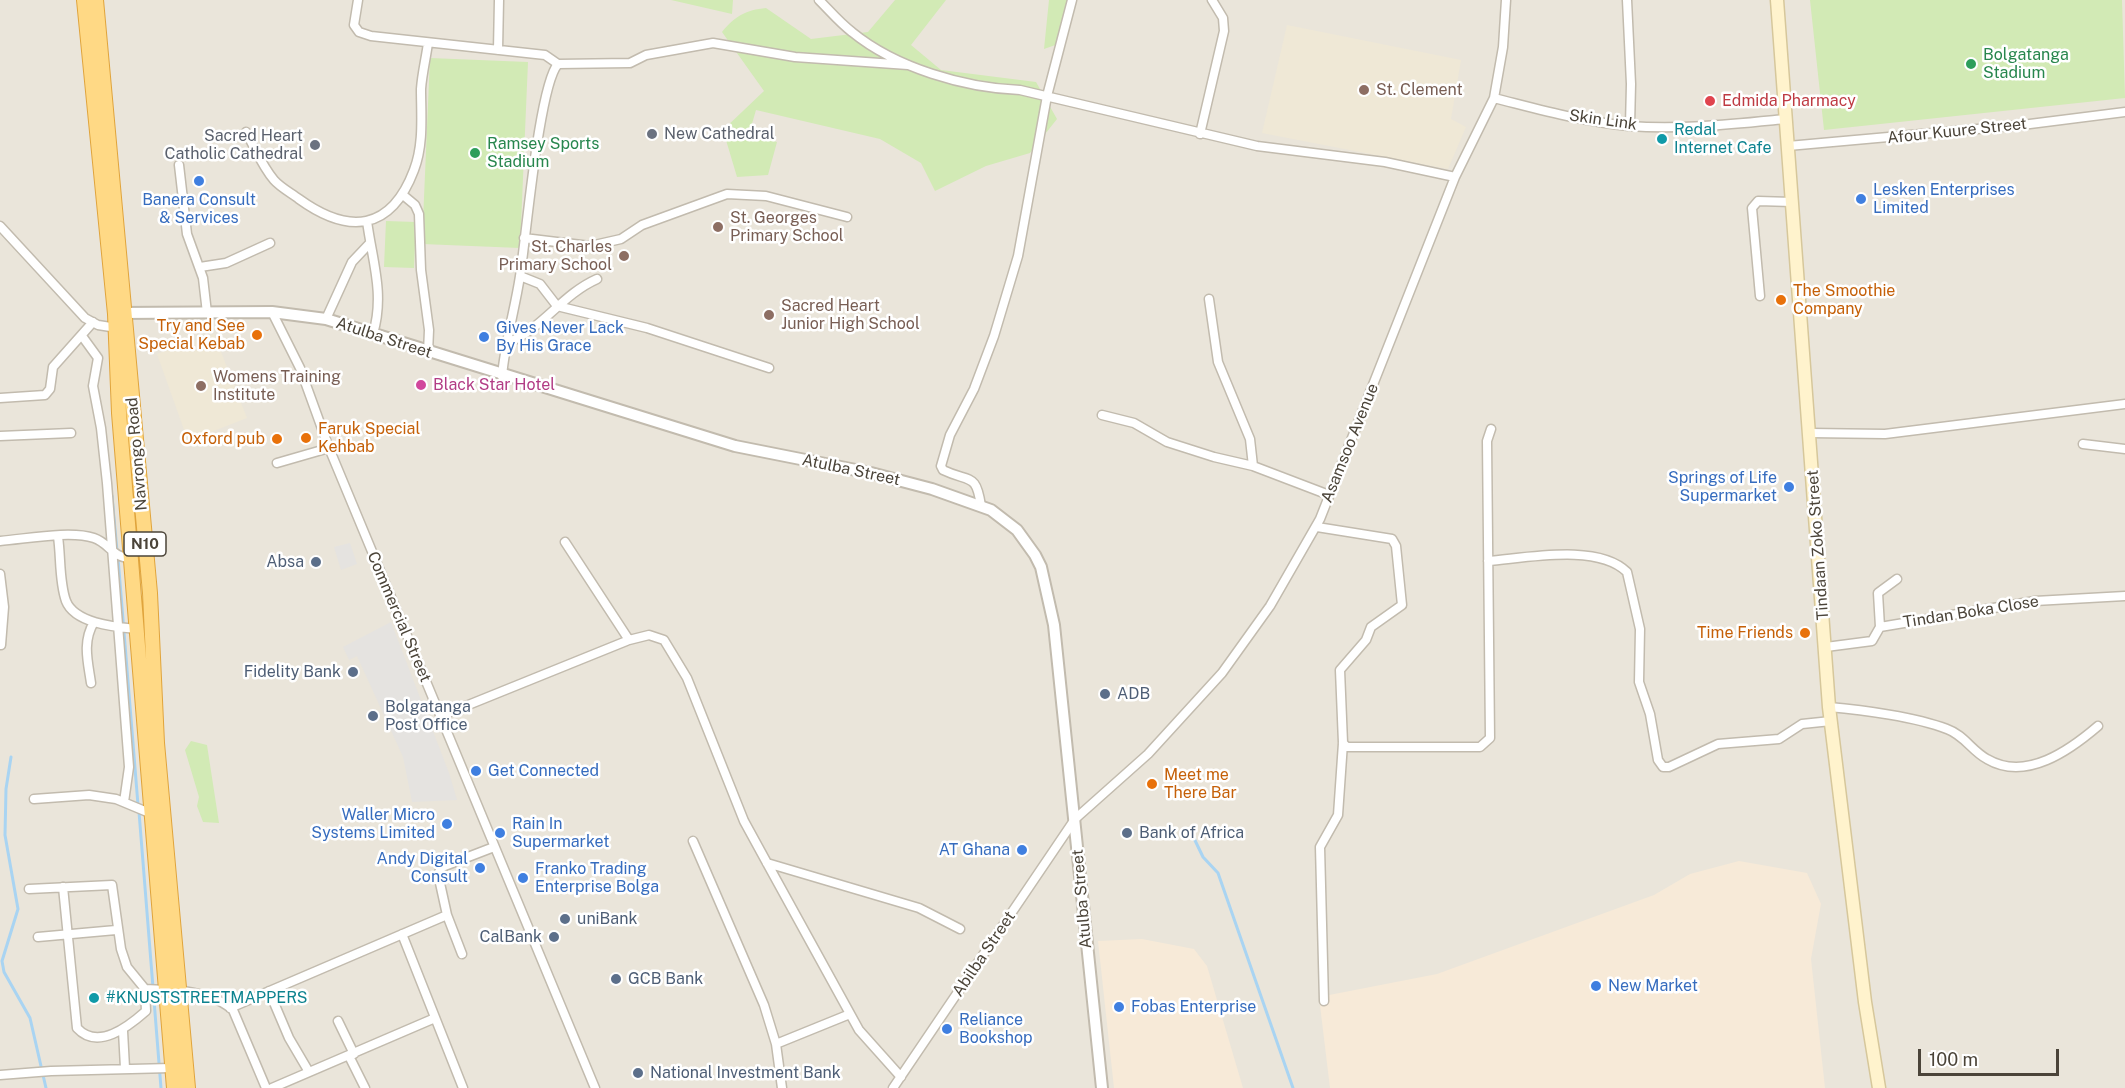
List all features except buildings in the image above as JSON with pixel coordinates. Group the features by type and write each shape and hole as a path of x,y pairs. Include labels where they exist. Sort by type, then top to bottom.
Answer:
{"highway":[{"name":"Navrongo Road","path":"84,0 121,313"},
{"name":"Navrongo Road","path":"96,0 122,328 150,593 172,990 171,1068 174,1088"},
{"name":"Navrongo Road","path":"122,328 119,413 130,558 126,628 152,814 172,990 188,1088"}],"main road":[{"name":"Tindaan Zoko Street","path":"1777,0 1829,707 1865,1002 1879,1088"}],"street":[{"path":"358,0 354,25 359,32 428,43 545,55 558,64 630,63 646,55 713,43 795,57 908,65"},
{"path":"498,50 499,0"},
{"path":"819,0 852,32 877,50 908,65 993,89 1020,90 1257,146 1414,167 1455,177"},
{"path":"981,506 978,486 943,471 941,466 950,435 974,389 994,336 1018,256 1047,96 1072,0"},
{"path":"1200,134 1224,31 1223,18 1212,0"},
{"name":"Asamsoo Avenue","path":"1075,819 1148,754 1222,674 1270,606 1317,527 1455,177 1494,98 1503,47 1506,0"},
{"path":"1627,0 1631,84 1630,126"},
{"path":"246,132 274,181 327,216 349,223 367,221 386,213 403,195 415,168 423,121 422,87 428,43"},
{"path":"502,376 505,344 520,276 544,103 553,68 558,64"},
{"name":"Skin Link","path":"1494,98 1569,117 1630,126 1707,126 1786,119"},
{"name":"Afour Kuure Street","path":"1788,146 2022,125 2125,112"},
{"path":"179,165 187,234 200,267 207,313"},
{"path":"524,238 590,246 621,239 642,225 727,194 766,196 847,217"},
{"path":"403,195 415,205 419,214 421,270 429,330 428,353"},
{"path":"1760,296 1752,208 1758,201 1792,202"},
{"path":"367,221 376,263 379,292 378,316 373,334"},
{"path":"0,226 62,296 93,322 122,328"},
{"path":"200,267 226,263 270,243"},
{"path":"326,320 352,262 370,243"},
{"path":"520,276 540,284 557,306 646,328 769,368"},
{"path":"505,344 522,337 582,286 597,279"},
{"path":"1209,299 1218,362 1250,439 1253,466"},
{"name":"Atulba Street","path":"121,313 272,312 326,320 735,446 871,473 933,489 981,506 1001,516 1017,530 1041,567 1054,625 1101,1088"},
{"name":"Commercial Street","path":"272,312 300,368 329,448 595,1088"},
{"path":"0,398 45,395 50,389 52,367 93,322"},
{"path":"82,336 92,346 98,358 93,386 101,428 112,552 126,628 129,767 124,802"},
{"path":"1809,433 1885,434 2125,404"},
{"path":"1102,415 1134,423 1167,442 1253,466 1329,495"},
{"path":"1343,743 1347,747 1480,747 1487,742 1491,733 1487,441 1491,429"},
{"path":"0,436 71,433"},
{"path":"2083,444 2125,449"},
{"path":"277,463 329,448"},
{"path":"1317,527 1388,538 1396,546 1402,605 1371,627 1367,638 1341,668 1343,743 1338,815 1320,847 1324,1001"},
{"path":"0,541 58,537 95,538 119,557 130,558"},
{"path":"58,537 66,602 73,610 94,622 126,628"},
{"path":"565,543 629,640"},
{"path":"1488,561 1582,555 1611,562 1627,572 1640,629 1639,682 1650,714 1658,760 1663,767 1669,767 1718,744 1779,739 1802,724 1831,721"},
{"path":"0,574 4,607 1,645"},
{"path":"1880,627 1878,593 1897,579"},
{"name":"Tindan Boka Close","path":"1826,647 1872,641 1880,627 2035,601 2125,596"},
{"path":"92,683 86,642 88,632 94,622"},
{"path":"441,716 629,640 648,635 663,640 687,678 744,821 859,1030 901,1077"},
{"path":"1829,707 1862,710 1948,729 1964,738 1985,758 2008,766 2050,761 2073,747 2098,726"},
{"path":"34,799 89,795 124,802 152,814"},
{"name":"Abilba Street","path":"894,1088 1075,819"},
{"path":"693,841 764,1005 776,1044 782,1088"},
{"path":"462,954 447,915 438,874 442,867 494,847"},
{"path":"767,863 919,908 960,929"},
{"path":"29,889 63,887 112,885 116,930 127,967 145,989 146,1011 123,1031 103,1036 82,1032 77,1028 63,887"},
{"path":"230,1008 447,915"},
{"path":"38,937 116,930"},
{"path":"402,934 463,1088"},
{"path":"145,989 172,990 211,997 230,1008 242,1027 266,1088"},
{"path":"269,991 289,1038 309,1072"},
{"path":"776,1044 850,1014"},
{"path":"272,1088 435,1018"},
{"path":"338,1021 365,1088"},
{"path":"123,1031 125,1068"},
{"path":"0,1075 51,1071 171,1068"}],"shaded area":[{"path":"0,0 2125,0 2125,1088 0,1088"},
{"name":"St. Clement","path":"1287,25 1461,60 1451,119 1466,127 1448,169 1262,133"},
{"name":"Womens Training Institute","path":"214,334 247,418 188,441 157,354"},
{"path":"350,543 357,564 341,570 334,547"},
{"path":"391,622 449,773 457,800 412,802 403,757 357,656 349,660 343,647"},
{"name":"New Market","path":"1739,861 1807,873 1821,904 1811,959 1825,1088 1330,1088 1319,997 1437,974 1654,895 1690,874"},
{"path":"1142,939 1194,949 1207,966 1243,1088 1114,1088 1098,941"}],"green space":[{"path":"671,0 733,0 732,14"},
{"path":"895,0 946,0 911,45 941,70 1036,82 1057,119 1030,153 986,166 935,191 921,163 880,139 756,110 749,134 777,142 768,175 737,177 723,130 764,91 722,32 727,26 741,15 766,8 811,39 868,32"},
{"path":"1049,0 1069,0 1061,43 1044,49"},
{"name":"Bolgatanga Stadium","path":"1810,0 2122,0 2125,98 1824,130"},
{"name":"Ramsey Sports Stadium","path":"430,58 528,62 520,248 422,244"},
{"path":"386,221 416,222 414,268 384,267"},
{"path":"191,741 207,745 219,823 203,822 197,806 199,797 185,750"}],"waterway":[{"path":"112,496 117,551"},
{"path":"118,558 138,805"},
{"path":"11,757 6,789 5,835 18,909 2,961 4,972 30,1018 46,1088"},
{"path":"139,812 161,1088"},
{"path":"1190,830 1203,857 1218,873 1293,1088"}],"place":[{"name":"Bolgatanga Stadium","path":"1971,64"},
{"name":"St. Clement","path":"1364,90"},
{"name":"Edmida Pharmacy","path":"1710,101"},
{"name":"New Cathedral","path":"652,134"},
{"name":"Redal Internet Cafe","path":"1662,139"},
{"name":"Sacred Heart Catholic Cathedral","path":"315,145"},
{"name":"Ramsey Sports Stadium","path":"475,153"},
{"name":"Banera Consult & Services","path":"199,181"},
{"name":"Lesken Enterprises Limited","path":"1861,199"},
{"name":"St. Georges Primary School","path":"718,227"},
{"name":"St. Charles Primary School","path":"624,256"},
{"name":"The Smoothie Company","path":"1781,300"},
{"name":"Sacred Heart Junior High School","path":"769,315"},
{"name":"Try and See Special Kebab","path":"257,335"},
{"name":"Gives Never Lack By His Grace","path":"484,337"},
{"name":"Black Star Hotel","path":"421,385"},
{"name":"Womens Training Institute","path":"201,386"},
{"name":"Faruk Special Kehbab","path":"306,438"},
{"name":"Oxford pub","path":"277,439"},
{"name":"Springs of Life Supermarket","path":"1789,487"},
{"name":"Absa","path":"316,562"},
{"name":"Time Friends","path":"1805,633"},
{"name":"Fidelity Bank","path":"353,672"},
{"name":"ADB","path":"1105,694"},
{"name":"Bolgatanga Post Office","path":"373,716"},
{"name":"Get Connected","path":"476,771"},
{"name":"Meet me There Bar","path":"1152,784"},
{"name":"Waller Micro Systems Limited","path":"447,824"},
{"name":"Rain In Supermarket","path":"500,833"},
{"name":"Bank of Africa","path":"1127,833"},
{"name":"AT Ghana","path":"1022,850"},
{"name":"Andy Digital Consult","path":"480,868"},
{"name":"Franko Trading Enterprise Bolga","path":"523,878"},
{"name":"uniBank","path":"565,919"},
{"name":"CalBank","path":"554,937"},
{"name":"GCB Bank","path":"616,979"},
{"name":"New Market","path":"1596,986"},
{"name":"#KNUSTSTREETMAPPERS","path":"94,998"},
{"name":"Fobas Enterprise","path":"1119,1007"},
{"name":"Reliance Bookshop","path":"947,1029"},
{"name":"National Investment Bank","path":"638,1073"}]}
